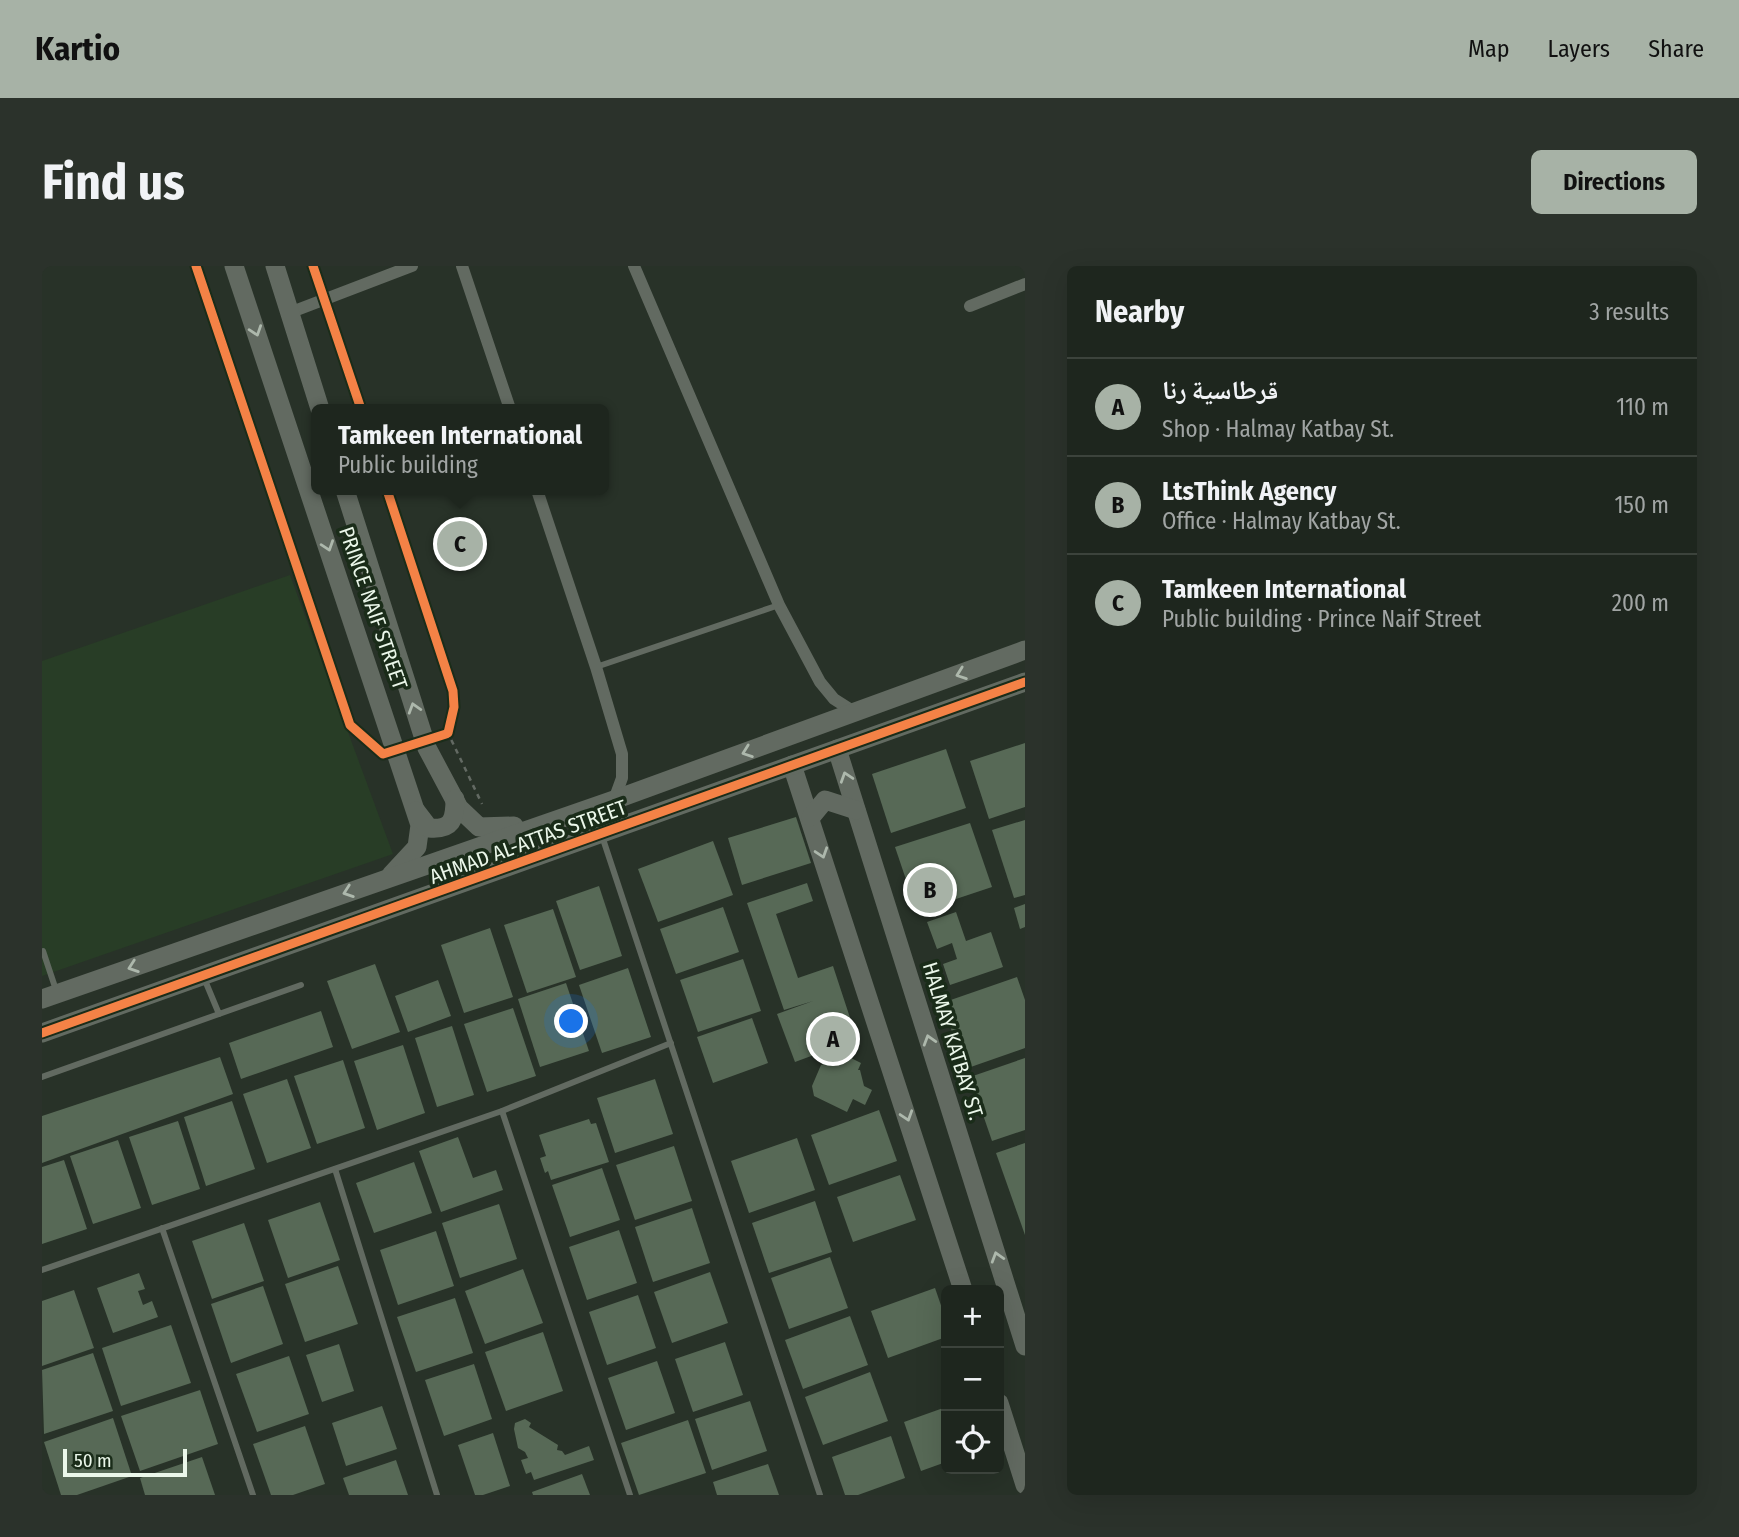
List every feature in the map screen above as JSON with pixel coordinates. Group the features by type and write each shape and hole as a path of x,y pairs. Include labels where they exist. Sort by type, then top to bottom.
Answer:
{"street":[{"name":"PRINCE NAIF STREET","path":"234,266 420,825 417,847 388,877"},
{"path":"275,266 318,404"},
{"path":"289,313 412,266"},
{"path":"462,266 508,404"},
{"path":"634,266 779,605 820,682 834,699 856,713"},
{"path":"970,306 1025,284"},
{"name":"PRINCE NAIF STREET","path":"347,495 425,740 459,808 479,827 533,826"},
{"path":"539,495 622,754 622,778 614,800"},
{"name":"AHMAD AL-ATTAS STREET","path":"50,996 614,800 1025,650"},
{"name":"AHMAD AL-ATTAS STREET","path":"42,1033 1025,682"},
{"name":"HALMAY KATBAY ST.","path":"837,749 1025,1346"},
{"path":"792,765 960,1285"},
{"path":"416,810 429,828 439,829 451,823 455,815 455,799"},
{"path":"811,817 825,800 856,810"},
{"path":"1002,1411 1025,1485"}],"lane":[{"path":"596,667 779,605"},
{"path":"601,834 821,1495"},
{"path":"43,951 50,996"},
{"path":"204,976 219,1014"},
{"path":"42,1077 301,985"},
{"path":"42,1270 502,1111 671,1043"},
{"path":"502,1111 629,1495"},
{"path":"335,1169 437,1495"},
{"path":"162,1228 253,1495"}],"path":[{"path":"451,720 447,733 485,812"},
{"path":"425,740 447,733"}],"shaded area":[{"path":"290,575 393,854 42,976 42,661"}],"building":[{"path":"1025,743 1025,807 989,819 970,761"},
{"path":"946,749 966,808 891,833 872,774"},
{"path":"796,817 811,863 742,885 728,838"},
{"path":"1025,820 1025,895 1014,898 992,830"},
{"path":"970,823 992,887 917,912 895,847"},
{"path":"713,841 733,895 658,922 638,869"},
{"path":"807,883 813,901 776,914 798,978 833,966 857,1039 795,1062 777,1014 813,1001 784,1010 747,903"},
{"path":"599,886 622,956 580,970 556,901"},
{"path":"1025,904 1025,927 1020,929 1014,908"},
{"path":"723,907 739,952 676,974 660,929"},
{"path":"553,909 576,977 527,993 504,925"},
{"path":"956,912 966,941 991,932 1003,967 950,985 943,964 957,959 952,943 937,949 927,922"},
{"path":"490,928 513,997 464,1013 441,945"},
{"path":"743,959 761,1011 698,1032 680,980"},
{"path":"375,964 400,1032 352,1049 327,981"},
{"path":"628,968 651,1037 602,1053 579,985"},
{"path":"1017,977 1025,1000 1025,1048 965,1069 942,1003"},
{"path":"438,980 451,1016 408,1032 395,996"},
{"path":"566,983 589,1051 540,1067 518,999"},
{"path":"513,1008 536,1076 487,1092 464,1024"},
{"path":"321,1011 333,1047 241,1079 229,1043"},
{"path":"752,1018 768,1063 713,1083 697,1037"},
{"path":"452,1026 474,1095 437,1107 415,1038"},
{"path":"403,1045 425,1113 377,1130 354,1061"},
{"path":"847,1056 861,1063 858,1070 864,1086 872,1090 865,1105 853,1099 847,1112 814,1096 812,1086 821,1065 839,1059 844,1061"},
{"path":"220,1057 233,1094 42,1163 42,1116"},
{"path":"1025,1058 1025,1130 992,1141 970,1077"},
{"path":"343,1060 365,1128 317,1144 294,1076"},
{"path":"287,1079 311,1148 267,1163 243,1094"},
{"path":"655,1079 673,1134 615,1153 597,1098"},
{"path":"232,1101 255,1169 206,1186 184,1117"},
{"path":"879,1110 897,1161 829,1185 811,1135"},
{"path":"589,1119 591,1124 596,1123 609,1162 551,1180 548,1171 545,1173 540,1158 546,1156 539,1135"},
{"path":"178,1121 200,1189 152,1205 129,1137"},
{"path":"458,1137 473,1178 496,1170 503,1190 441,1212 419,1151"},
{"path":"797,1138 815,1190 749,1213 731,1161"},
{"path":"118,1140 141,1208 93,1224 70,1156"},
{"path":"1025,1143 1025,1235 996,1153"},
{"path":"674,1146 692,1201 635,1220 616,1165"},
{"path":"64,1160 87,1229 42,1244 42,1167"},
{"path":"414,1162 432,1213 374,1233 356,1183"},
{"path":"602,1168 620,1220 570,1237 552,1185"},
{"path":"900,1175 916,1220 853,1242 837,1197"},
{"path":"815,1201 832,1252 769,1273 752,1223"},
{"path":"320,1202 340,1260 288,1278 268,1220"},
{"path":"499,1204 517,1259 460,1278 442,1223"},
{"path":"692,1208 710,1263 653,1282 635,1227"},
{"path":"244,1223 264,1281 212,1299 192,1241"},
{"path":"619,1230 637,1283 587,1300 569,1247"},
{"path":"436,1231 454,1286 398,1305 380,1250"},
{"path":"830,1257 848,1308 789,1329 771,1278"},
{"path":"338,1266 358,1324 305,1342 285,1284"},
{"path":"523,1269 543,1323 485,1344 465,1291"},
{"path":"710,1272 728,1323 672,1343 654,1292"},
{"path":"139,1273 145,1289 138,1291 143,1305 152,1301 158,1317 113,1333 97,1288"},
{"path":"263,1286 283,1344 231,1363 211,1304"},
{"path":"935,1288 941,1305 941,1339 888,1358 871,1311"},
{"path":"74,1290 94,1348 42,1366 42,1301"},
{"path":"638,1295 656,1348 607,1365 589,1312"},
{"path":"455,1298 473,1353 416,1372 397,1317"},
{"path":"850,1316 868,1365 803,1389 785,1340"},
{"path":"171,1325 191,1383 121,1406 102,1348"},
{"path":"543,1332 563,1391 506,1411 485,1352"},
{"path":"725,1342 743,1395 693,1412 675,1359"},
{"path":"339,1344 354,1391 322,1402 306,1355"},
{"path":"93,1353 113,1411 44,1434 42,1370"},
{"path":"289,1356 309,1414 257,1432 236,1374"},
{"path":"657,1361 675,1413 626,1430 608,1378"},
{"path":"474,1364 492,1419 444,1436 425,1380"},
{"path":"870,1372 888,1421 823,1445 805,1397"},
{"path":"200,1390 218,1444 140,1471 121,1416"},
{"path":"750,1401 767,1451 712,1470 695,1419"},
{"path":"382,1406 397,1449 346,1466 332,1423"},
{"path":"941,1409 941,1464 921,1471 904,1422"},
{"path":"113,1418 132,1476 77,1495 61,1495 44,1442"},
{"path":"525,1419 531,1423 529,1427 558,1445 557,1450 565,1455 589,1446 594,1460 534,1480 531,1472 526,1474 521,1460 528,1458 525,1452 518,1448 514,1429 515,1423"},
{"path":"688,1420 706,1473 639,1495 621,1443"},
{"path":"305,1426 325,1484 293,1495 271,1495 253,1444"},
{"path":"493,1433 510,1486 475,1495 458,1445"},
{"path":"891,1436 905,1478 858,1495 845,1495 832,1457"},
{"path":"202,1457 215,1495 145,1495 140,1478"},
{"path":"396,1460 408,1495 349,1495 343,1478"},
{"path":"768,1464 779,1495 717,1495 713,1482"},
{"path":"582,1474 590,1495 533,1495 532,1492"}],"cycle path":[{"path":"196,266 350,725 383,754 446,734"},
{"path":"313,266 359,404"},
{"path":"389,495 453,691 454,707 448,733"},
{"path":"42,1033 1025,682"}],"place":[{"name":"Tamkeen International","path":"460,544"},
{"name":"LtsThink Agency","path":"930,890"},
{"name":"قرطاسية رنا","path":"833,1039"}]}
